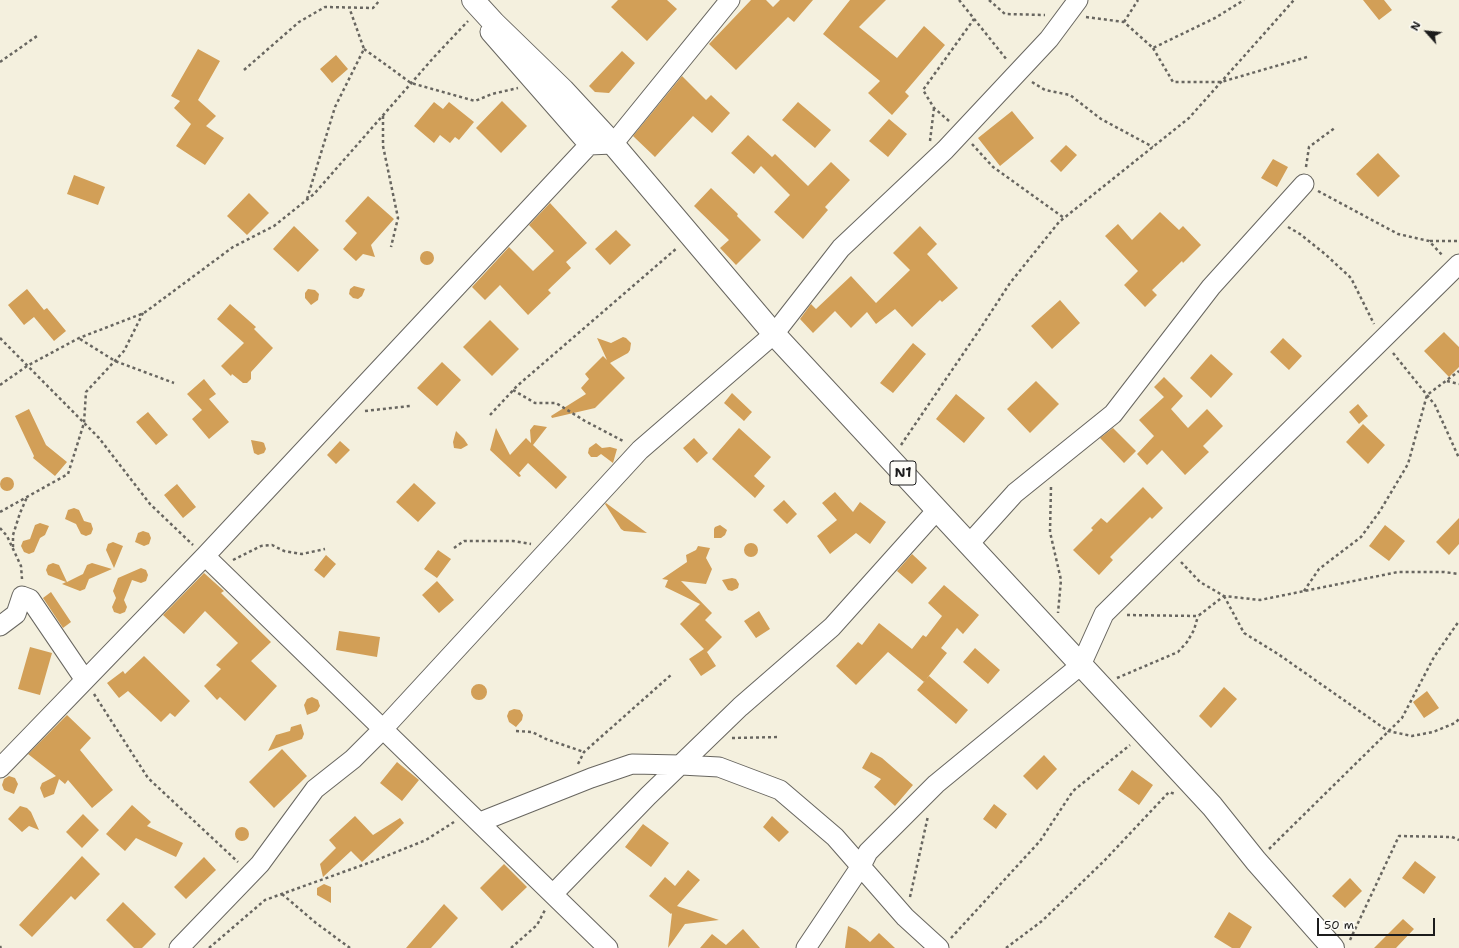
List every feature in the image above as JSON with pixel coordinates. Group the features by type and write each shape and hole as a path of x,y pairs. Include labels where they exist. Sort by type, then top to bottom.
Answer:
{"highway":[{"name":"N1","path":"474,7 494,23 563,90 613,144 774,334 1212,806 1256,861 1341,944"}],"street":[{"path":"463,0 474,7 537,85 589,145"},
{"path":"0,768 85,680 210,562 337,414 589,145 613,144 730,0"},
{"path":"179,948 260,864 315,789 353,759 383,729 640,450 774,334 841,248 945,150 1049,39 1072,8"},
{"path":"969,544 1015,493 1113,414 1211,287 1304,184"},
{"path":"806,948 861,866 868,852 936,784 1081,665 1104,614 1457,266"},
{"path":"553,894 648,796 740,707 832,627 937,510"},
{"path":"210,562 475,817 608,948"},
{"path":"0,626 16,614 22,596 30,599 85,680"},
{"path":"475,817 566,788 632,764 719,767 780,790 835,837 906,917 938,947"}],"path":[{"path":"244,70 299,22 325,7 373,8 380,0"},
{"path":"959,0 1017,73 1045,90 1070,95 1102,119 1153,147"},
{"path":"989,0 1005,14 1072,8 1124,22 1153,48 1173,82 1221,82 1307,57"},
{"path":"1124,22 1138,0"},
{"path":"1153,48 1215,18 1244,0"},
{"path":"891,460 1010,283 1059,222 1189,118 1294,0"},
{"path":"349,7 364,49 411,83 475,101 492,94 537,85"},
{"path":"0,385 27,366 79,338 144,313 233,247 274,226 307,200 314,194 435,56 474,7"},
{"path":"0,62 37,36"},
{"path":"307,200 335,107 364,49"},
{"path":"926,168 934,108"},
{"path":"383,116 383,146 398,218 391,247"},
{"path":"1336,127 1309,147 1304,184 1398,234 1429,241 1459,241"},
{"path":"490,415 513,390 691,236"},
{"path":"1429,241 1457,266"},
{"path":"0,512 68,474 84,423 86,392 124,351 144,313"},
{"path":"0,338 99,438 150,504 210,562 239,558 261,546 272,544 284,550 302,554 325,549"},
{"path":"79,338 115,361 174,383"},
{"path":"1304,591 1319,569 1361,537 1380,511 1408,464 1428,395 1459,371"},
{"path":"1446,381 1459,384"},
{"path":"513,390 535,403 556,403 640,450"},
{"path":"337,414 410,406"},
{"path":"1051,464 1050,532 1061,580 1056,637"},
{"path":"13,549 13,536 27,497"},
{"path":"0,528 7,536 21,566 22,596"},
{"path":"454,548 464,541 513,541 551,547"},
{"path":"1170,549 1200,582 1224,596 1260,600 1398,572 1444,572 1459,574"},
{"path":"1100,685 1178,652 1187,642 1194,630 1198,616 1224,596"},
{"path":"1224,596 1244,633 1278,654 1388,731 1412,736 1433,732 1455,723 1459,719"},
{"path":"1104,614 1198,616"},
{"path":"1256,861 1402,718 1434,657 1459,621"},
{"path":"566,788 584,752 672,674"},
{"path":"85,680 148,778 250,874"},
{"path":"516,731 532,732 546,739 584,752"},
{"path":"938,947 951,938 1040,841 1073,791 1144,733"},
{"path":"707,739 780,737"},
{"path":"1006,948 1042,922 1105,860 1169,792 1176,795"},
{"path":"906,917 929,813"},
{"path":"209,948 265,900 374,862 475,817"},
{"path":"1341,944 1399,836 1452,837 1459,840"},
{"path":"282,894 316,923 350,948"},
{"path":"511,948 537,925 553,894"}],"building":[{"path":"618,0 667,0 677,9 647,41 611,7"},
{"path":"751,0 766,0 773,7 780,0 813,0 794,22 788,17 736,70 709,44"},
{"path":"850,0 886,0 859,27 897,58 924,26 945,45 905,92 909,96 892,115 868,93 880,81 823,34"},
{"path":"1363,0 1384,0 1392,10 1379,20"},
{"path":"198,49 220,61 198,100 216,116 206,126 224,138 205,165 176,146 191,124 174,108 180,101 171,96"},
{"path":"622,51 635,63 609,93 595,92 589,86"},
{"path":"336,55 348,69 332,83 320,69"},
{"path":"682,76 706,100 711,95 730,113 712,133 693,116 655,157 633,136"},
{"path":"502,101 527,126 501,153 476,128"},
{"path":"434,102 443,109 449,102 474,122 459,140 455,137 450,143 440,135 434,143 414,126"},
{"path":"798,102 831,130 815,148 782,120"},
{"path":"1012,111 1034,138 1000,166 978,138"},
{"path":"889,119 907,134 888,157 869,141"},
{"path":"748,135 772,157 775,154 808,186 831,162 850,180 825,207 828,210 803,239 774,212 790,195 761,166 754,174 731,153"},
{"path":"1066,145 1077,155 1061,172 1050,161"},
{"path":"1378,153 1400,176 1378,197 1356,174"},
{"path":"1273,159 1288,167 1277,187 1261,178"},
{"path":"74,175 105,187 98,205 67,194"},
{"path":"711,188 738,214 737,216 761,240 736,265 720,248 729,240 694,206"},
{"path":"249,193 269,213 247,235 227,216"},
{"path":"368,196 394,219 371,245 375,257 363,254 356,261 343,249 357,233 345,221"},
{"path":"550,203 587,243 566,262 571,268 548,290 551,293 528,315 500,285 485,300 472,287 509,247 533,271 554,251 529,225"},
{"path":"1160,212 1179,230 1183,226 1201,245 1152,290 1157,295 1145,307 1124,285 1138,271 1105,236 1118,224 1132,240"},
{"path":"294,226 319,250 298,272 273,249"},
{"path":"920,226 937,244 927,254 958,288 942,302 940,300 912,327 895,309 876,324 867,312 851,328 835,311 813,333 800,319 811,304 816,309 851,276 876,303 910,270 893,253"},
{"path":"616,230 631,245 610,265 595,249"},
{"path":"424,251 430,251 434,255 434,261 430,265 424,265 420,261 420,255"},
{"path":"354,286 365,289 362,296 358,299 353,298 349,294 350,289"},
{"path":"27,289 44,310 47,308 66,331 54,341 34,317 24,325 8,305"},
{"path":"308,289 315,290 319,294 318,300 311,305 305,298 305,293"},
{"path":"1060,300 1080,323 1052,349 1031,326"},
{"path":"230,304 256,327 254,329 273,348 251,372 251,379 247,383 243,383 232,374 231,376 221,366 244,343 217,319"},
{"path":"490,320 519,349 492,376 463,347"},
{"path":"1444,332 1459,347 1459,367 1449,377 1424,351"},
{"path":"623,337 631,343 630,350 628,353 610,363 625,378 595,408 552,418 551,416 586,394 581,388 589,379 585,374 603,356 607,360 597,338 611,343"},
{"path":"1283,338 1302,356 1289,370 1270,352"},
{"path":"913,343 926,354 893,393 880,383"},
{"path":"1211,354 1233,374 1211,398 1190,378"},
{"path":"442,362 461,380 437,406 417,388"},
{"path":"1164,377 1183,396 1171,409 1188,428 1207,409 1223,426 1203,446 1209,452 1185,475 1162,450 1147,465 1137,454 1154,436 1139,420 1164,397 1154,387"},
{"path":"204,379 216,394 209,399 229,422 209,439 192,419 202,410 187,394"},
{"path":"1036,381 1059,404 1030,433 1007,409"},
{"path":"732,393 752,412 744,421 724,403"},
{"path":"956,394 985,418 964,443 936,419"},
{"path":"1358,404 1368,416 1359,424 1349,412"},
{"path":"29,409 46,445 67,462 55,476 33,458 34,456 15,416"},
{"path":"148,412 168,435 156,445 136,422"},
{"path":"1363,424 1385,445 1368,464 1346,442"},
{"path":"534,425 547,427 533,445 567,477 556,489 528,463 519,473 521,476 519,477 490,450 496,428 510,455 526,438 531,443 530,430"},
{"path":"739,428 771,457 754,476 765,486 755,498 712,459"},
{"path":"1113,428 1136,451 1124,463 1100,438"},
{"path":"456,431 468,445 461,449 454,448 453,442"},
{"path":"694,438 708,453 697,463 683,448"},
{"path":"251,440 264,443 266,449 264,453 258,455 254,453"},
{"path":"340,441 350,450 336,464 327,455"},
{"path":"596,443 602,448 610,447 617,449 613,463 601,454 597,457 591,457 588,453 589,448"},
{"path":"4,477 10,477 14,481 14,487 10,491 4,491 0,487 0,481"},
{"path":"414,483 436,503 418,522 396,502"},
{"path":"177,484 196,507 183,518 164,495"},
{"path":"1143,487 1163,508 1152,519 1150,517 1110,557 1113,560 1099,575 1073,550 1093,530 1091,528 1101,518 1107,523"},
{"path":"835,492 853,512 860,502 886,522 870,544 856,533 830,554 817,536 837,520 822,503"},
{"path":"784,500 797,514 787,524 773,510"},
{"path":"606,503 647,533 624,531 621,529 605,504"},
{"path":"74,508 79,510 84,521 91,523 93,529 91,534 86,536 81,534 76,524 65,519 68,510"},
{"path":"1459,518 1459,544 1449,555 1436,542"},
{"path":"40,523 49,526 45,535 40,538 34,552 29,554 24,552 21,546 23,541 30,539 35,525"},
{"path":"720,525 727,530 725,535 721,538 714,538 714,529"},
{"path":"1385,525 1405,541 1389,561 1369,546"},
{"path":"143,531 149,533 151,538 149,544 144,546 135,542 138,533"},
{"path":"113,542 123,546 114,568 106,550 108,544"},
{"path":"751,543 756,545 758,550 756,555 751,557 746,555 744,550 746,545"},
{"path":"698,546 710,548 706,558 712,569 706,584 681,581 712,613 705,620 722,637 707,652 705,649 716,666 701,676 689,659 704,649 680,624 700,604 665,587 668,580 662,579 687,562 686,555 696,550"},
{"path":"438,550 451,559 437,578 424,569"},
{"path":"912,554 927,568 912,584 897,571"},
{"path":"326,555 336,564 324,578 314,570"},
{"path":"53,563 59,565 67,582 83,574 87,565 92,563 112,569 89,579 85,589 80,591 62,584 66,582 48,575 46,570 48,565"},
{"path":"141,568 146,570 148,575 146,581 141,583 132,580 124,600 127,607 125,612 120,614 114,612 112,607 116,598 113,591 118,578"},
{"path":"204,573 224,591 221,593 271,642 251,661 277,686 245,721 220,697 217,700 204,686 221,669 216,665 238,643 205,611 184,634 163,615"},
{"path":"732,578 736,579 739,584 738,588 732,591 728,590 722,580"},
{"path":"437,581 454,600 439,613 422,595"},
{"path":"944,585 979,615 963,634 957,628 941,648 947,653 924,682 888,652 856,685 836,666 858,642 862,645 879,623 912,649 923,635 926,637 942,616 928,603"},
{"path":"51,592 71,622 63,628 43,598"},
{"path":"759,611 770,629 756,638 744,621"},
{"path":"339,631 380,637 377,657 336,650"},
{"path":"30,647 52,653 40,695 18,689"},
{"path":"975,648 1000,670 988,684 963,662"},
{"path":"144,656 190,701 175,717 170,713 161,722 128,691 119,698 107,683 123,671 125,674"},
{"path":"929,676 968,710 956,724 917,690"},
{"path":"479,684 486,689 487,692 482,699 479,700 472,695 471,692 476,685"},
{"path":"1224,687 1237,699 1211,728 1199,716"},
{"path":"1427,691 1439,708 1424,718 1413,702"},
{"path":"312,697 318,700 320,706 317,711 307,715 304,705 307,699"},
{"path":"514,709 520,710 523,715 522,720 516,727 509,722 507,716 509,711"},
{"path":"67,715 91,738 80,750 113,790 92,808 68,780 65,784 59,779 54,794 44,798 40,788 42,783 56,776 28,754"},
{"path":"301,724 304,734 302,739 268,751 276,735 290,731 291,727"},
{"path":"282,749 307,776 274,808 249,782"},
{"path":"871,752 882,758 913,785 895,806 874,787 881,779 862,768"},
{"path":"1044,755 1057,769 1037,790 1023,776"},
{"path":"397,762 419,780 402,801 380,783"},
{"path":"1132,770 1153,785 1139,805 1118,790"},
{"path":"9,776 15,778 18,784 14,794 4,790 2,785 4,779"},
{"path":"994,804 1007,814 996,829 983,819"},
{"path":"132,805 151,822 147,826 183,843 176,857 136,838 125,851 106,834"},
{"path":"20,806 27,808 31,812 39,830 29,826 22,832 8,819"},
{"path":"83,814 99,830 82,848 66,832"},
{"path":"355,816 373,835 400,818 404,823 362,862 351,851 323,877 320,864 336,848 329,840"},
{"path":"772,816 789,832 779,842 763,827"},
{"path":"643,824 669,843 651,867 625,847"},
{"path":"239,827 245,827 249,831 249,837 245,841 239,841 235,837 235,831"},
{"path":"82,856 100,874 75,900 71,896 32,937 19,925"},
{"path":"204,857 216,870 186,899 174,887"},
{"path":"1415,861 1436,877 1424,894 1402,878"},
{"path":"504,864 527,887 502,911 480,888"},
{"path":"688,870 700,880 677,906 719,920 685,924 668,948 672,913 671,914 649,896 665,877 675,886"},
{"path":"1350,878 1362,891 1345,908 1332,896"},
{"path":"324,884 331,887 331,903 317,895 317,888"},
{"path":"123,902 156,934 142,948 134,948 106,920"},
{"path":"444,904 458,918 431,948 406,948"},
{"path":"1229,912 1252,927 1240,948 1232,948 1214,937"},
{"path":"1403,919 1414,929 1396,948 1374,948"},
{"path":"848,926 856,930 870,942 879,933 895,948 845,948"},
{"path":"743,929 760,948 700,948 712,934 726,945"}]}
